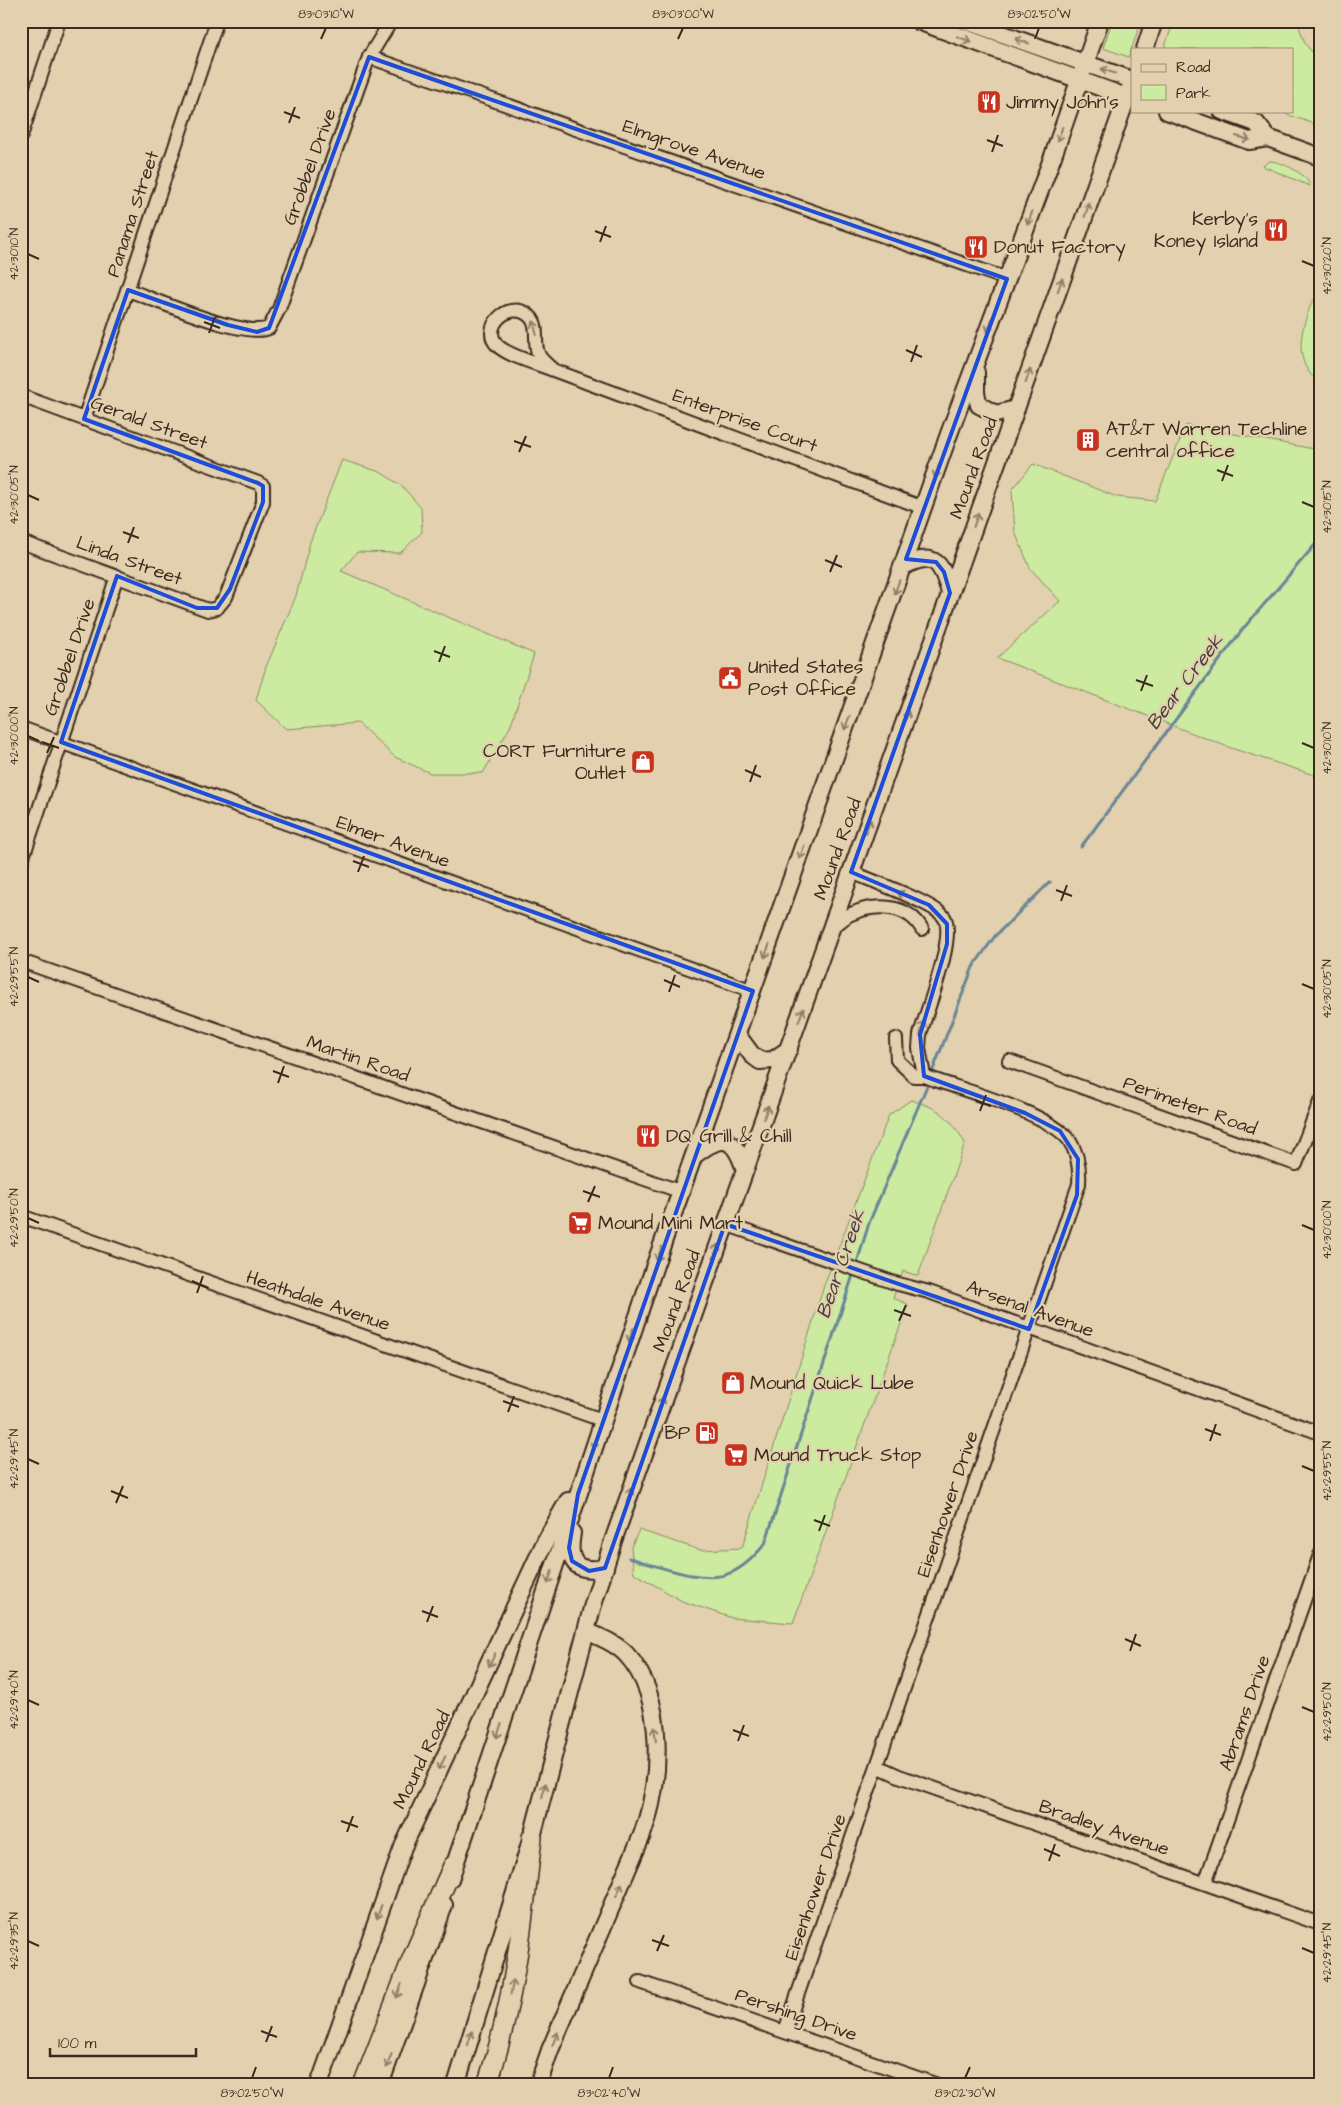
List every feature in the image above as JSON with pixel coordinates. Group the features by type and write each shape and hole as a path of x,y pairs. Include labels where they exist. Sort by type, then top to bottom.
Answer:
{"highway":[{"path":"487,2085 500,2045 514,1980 532,1837"},
{"path":"363,2085 412,1959 453,1866"}],"main road":[{"path":"918,21 1079,81 1131,90"},
{"path":"966,21 1085,63 1131,90"},
{"name":"Mound Road","path":"380,2085 443,1908 453,1866 602,1420 738,1036 752,991 1100,21"},
{"path":"1145,48 1154,21"},
{"name":"Mound Road","path":"456,2085 532,1837 586,1631 605,1568 950,593 1131,90"},
{"path":"1170,112 1249,141 1268,138 1320,157"},
{"path":"1225,112 1256,123 1268,138"},
{"path":"976,363 976,393 979,405 996,414 1016,409"},
{"path":"904,566 918,558 927,558 936,562 944,572 950,593"},
{"path":"738,1036 752,1056 760,1061 773,1060 789,1050"},
{"path":"696,1154 712,1142 726,1141 734,1146 745,1170"},
{"name":"Mound Road","path":"319,2085 403,1847 546,1540 588,1464"},
{"path":"578,1494 569,1548 572,1560 577,1566 589,1570 605,1568"},
{"path":"538,2085 550,2050 642,1835 649,1816 655,1782 655,1733 651,1706 640,1676 622,1650 586,1631"}],"street":[{"path":"21,136 59,21"},
{"name":"Panama Street","path":"84,419 217,21"},
{"name":"Grobbel Drive","path":"128,290 228,325 257,332 270,328 279,309 369,57 391,21"},
{"name":"Elmgrove Avenue","path":"369,57 1007,279"},
{"name":"Enterprise Court","path":"553,370 537,352 536,329 532,319 519,310 510,310 502,314 493,331 495,344 506,352 553,370 924,508"},
{"name":"Gerald Street","path":"21,396 263,486 263,502 222,604"},
{"name":"Linda Street","path":"21,542 186,601 197,608 208,610 222,604"},
{"name":"Grobbel Drive","path":"21,863 117,576"},
{"name":"Elmer Avenue","path":"21,728 752,991"},
{"path":"851,872 929,905 941,913 947,924 947,944 920,1035 918,1048 924,1076"},
{"path":"832,928 850,914 872,908 898,909 907,912 918,922 922,929"},
{"name":"Martin Road","path":"21,961 682,1192"},
{"name":"Eisenhower Drive","path":"785,2031 1077,1195 1078,1159 1068,1139 1051,1125 1025,1113 924,1076 914,1076 900,1066 895,1054 896,1039"},
{"name":"Perimeter Road","path":"1009,1061 1296,1164 1320,1102"},
{"name":"Heathdale Avenue","path":"21,1216 602,1420"},
{"name":"Arsenal Avenue","path":"726,1224 859,1271 929,1292 1029,1330 1320,1433"},
{"name":"Abrams Drive","path":"1205,1883 1320,1555"},
{"name":"Bradley Avenue","path":"877,1766 908,1779 1320,1924"},
{"name":"Pershing Drive","path":"640,1982 938,2085"}],"highlighted area":[{"path":"369,57 1007,279 906,559 936,562 944,572 950,593 851,872 929,905 947,924 947,944 920,1035 924,1076 1025,1113 1060,1131 1078,1159 1077,1195 1029,1329 725,1224 605,1568 589,1571 572,1561 569,1548 578,1494 753,991 61,742 117,576 197,608 217,608 230,589 263,502 263,486 258,483 84,419 128,290 228,325 257,332 269,328"}],"green space":[{"path":"1112,21 1141,21 1129,57 1103,48"},
{"path":"1174,21 1297,21 1305,43 1320,63 1320,126 1281,112 1294,112 1294,48 1164,48"},
{"path":"1269,161 1280,163 1293,169 1308,181 1310,186 1263,166"},
{"path":"1313,300 1320,303 1320,383 1311,375 1305,365 1301,344 1305,322"},
{"path":"1186,425 1314,449 1320,444 1320,777 1231,748 997,658 1060,601 1030,568 1015,532 1012,490 1033,464 1117,497 1155,501"},
{"path":"342,460 380,472 402,486 421,508 422,532 400,553 357,552 341,571 534,654 510,727 483,773 430,773 395,757 358,723 286,729 256,700 266,667 296,596 310,542"},
{"path":"911,1100 937,1110 949,1120 965,1143 918,1276 903,1271 893,1298 908,1304 793,1623 732,1618 682,1601 634,1573 631,1547 639,1530 700,1550 742,1548 824,1286 889,1115"}],"waterway":[{"name":"Bear Creek","path":"1081,847 1242,630 1320,539"},
{"name":"Bear Creek","path":"931,1075 973,967 995,936 1050,882"},
{"name":"Bear Creek","path":"856,1266 869,1223 929,1081"},
{"name":"Bear Creek","path":"629,1558 680,1573 707,1577 719,1576 730,1573 740,1567 765,1544 854,1272"}],"place":[{"name":"Jimmy John's","path":"989,102"},
{"name":"Kerby's Koney Island","path":"1276,230"},
{"name":"Donut Factory","path":"976,247"},
{"name":"AT&T Warren Techline central office","path":"1088,440"},
{"name":"United States Post Office","path":"730,678"},
{"name":"CORT Furniture Outlet","path":"643,762"},
{"name":"DQ Grill & Chill","path":"648,1136"},
{"name":"Mound Mini Mart","path":"580,1223"},
{"name":"Mound Quick Lube","path":"733,1383"},
{"name":"BP","path":"707,1433"},
{"name":"Mound Truck Stop","path":"736,1455"}]}
